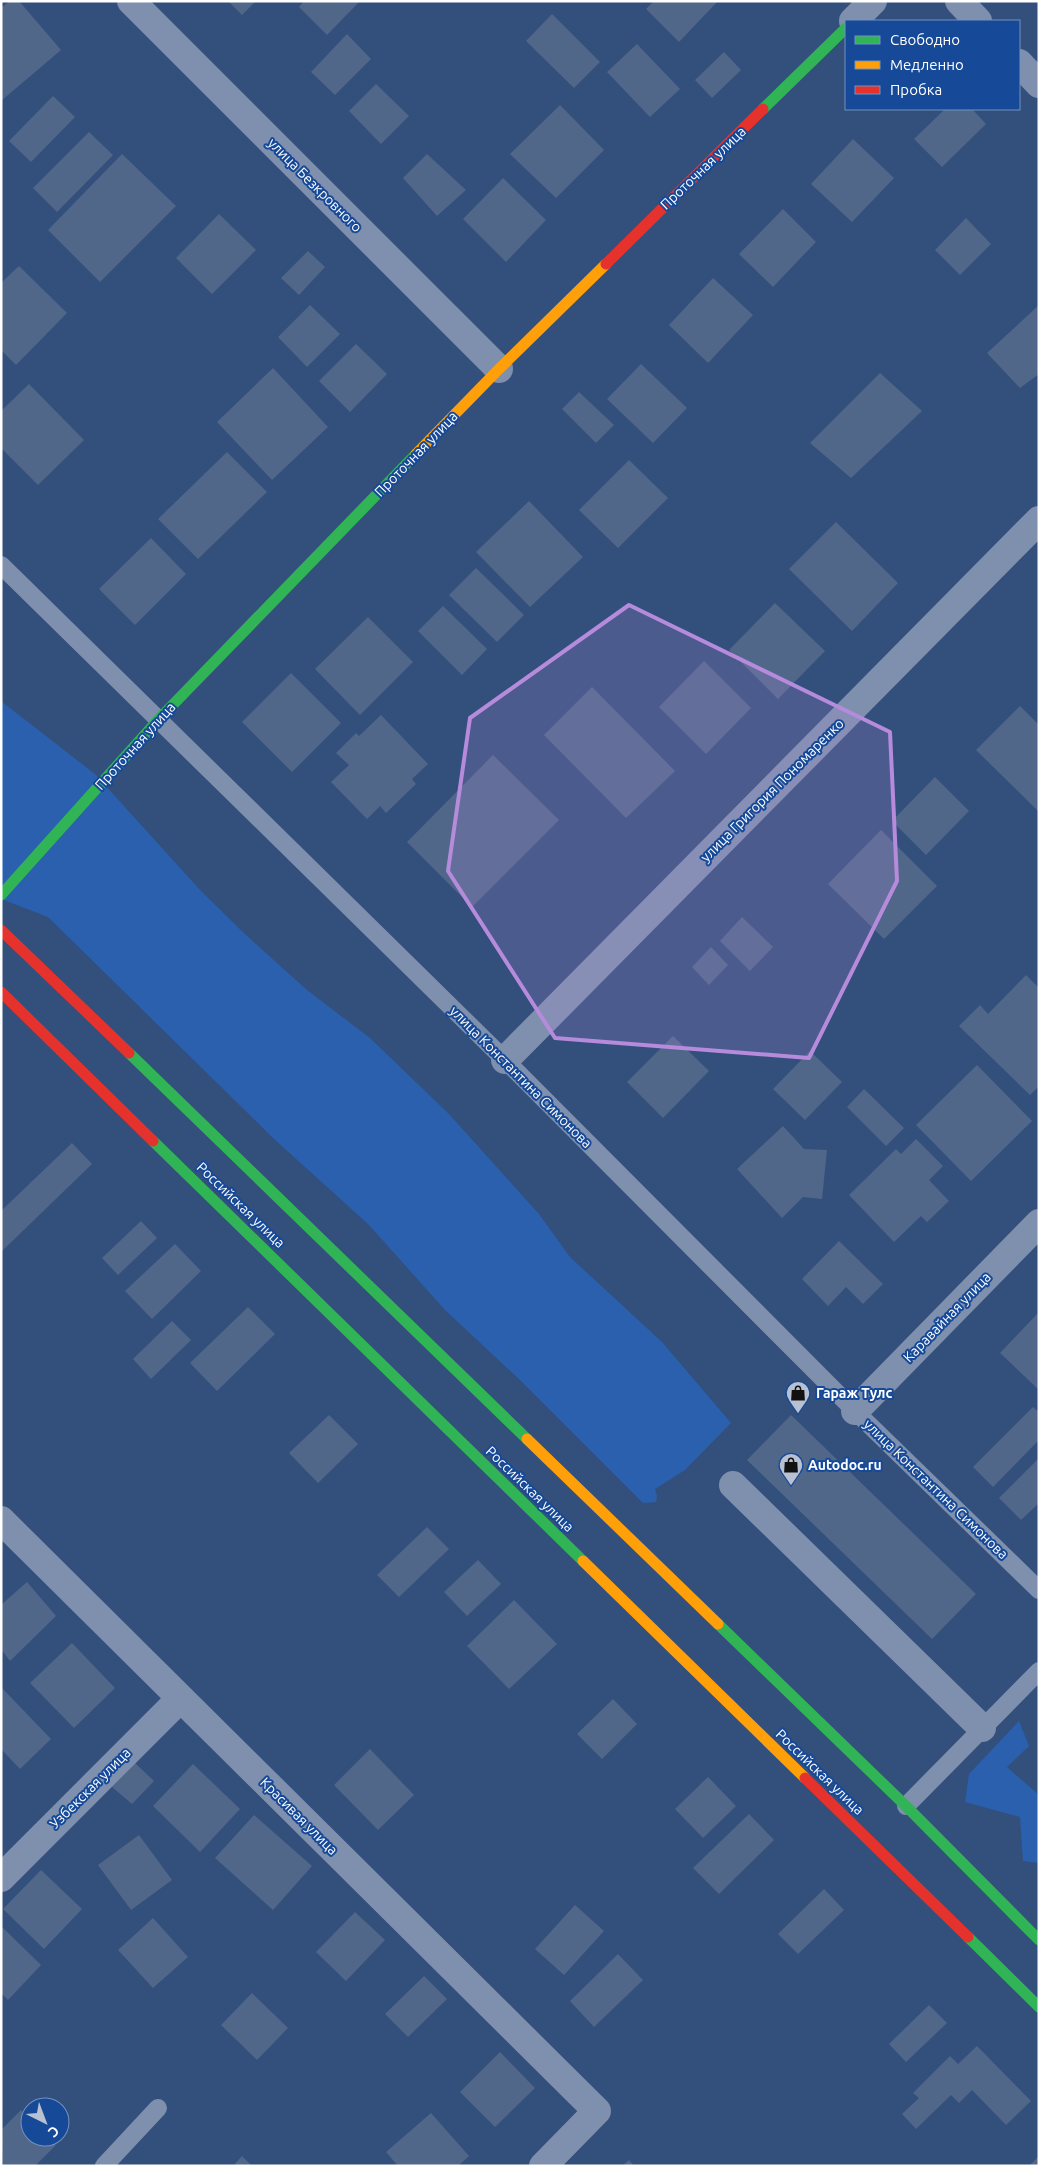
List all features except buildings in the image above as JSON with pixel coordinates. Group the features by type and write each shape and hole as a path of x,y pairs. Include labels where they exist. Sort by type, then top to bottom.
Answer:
{"main road":[{"name":"Проточная улица","path":"1,896 159,719 499,369 845,29"},
{"path":"1,930 906,1806 1039,1940"},
{"name":"Российская улица","path":"1,992 1039,2007"}],"street":[{"name":"улица Безкровного","path":"131,1 499,369"},
{"path":"854,20 873,1"},
{"path":"959,1 977,20"},
{"path":"1020,64 1039,84"},
{"name":"улица Григория Пономаренко","path":"505,1060 1039,520"},
{"name":"Каравайная улица","path":"855,1411 1039,1223"},
{"path":"733,1485 982,1728"},
{"name":"Красивая улица","path":"1,1520 597,2111 543,2166"},
{"name":"Узбекская улица","path":"1,1878 180,1698"}],"lane":[{"name":"улица Константина Симонова","path":"1,565 505,1060 855,1411 1039,1590"},
{"path":"906,1806 1039,1671"},
{"path":"104,2166 158,2108"}],"highlighted area":[{"path":"629,605 890,732 897,881 809,1058 555,1038 448,871 470,718"}],"shaded area":[{"path":"1,701 95,774 201,891 247,936 307,990 370,1038 449,1114 539,1214 570,1257 662,1342 731,1423 685,1470 655,1489 656,1502 643,1503 521,1381 445,1310 369,1225 273,1138 48,917 1,899"},
{"path":"1019,1721 1029,1746 1007,1767 1039,1795 1039,1863 1023,1861 1020,1817 965,1802 969,1774"}],"traffic: fast":[{"path":"763,109 845,29"},
{"path":"1,895 159,719 416,454"},
{"path":"129,1053 527,1439"},
{"path":"153,1141 583,1561"},
{"path":"718,1624 906,1806 1039,1940"},
{"path":"968,1937 1039,2007"}],"traffic: slow":[{"path":"416,454 606,264"},
{"path":"527,1439 718,1624"},
{"path":"583,1561 805,1778"}],"traffic: jam":[{"path":"606,264 763,109"},
{"path":"1,930 129,1053"},
{"path":"1,992 153,1141"},
{"path":"805,1778 968,1937"}],"place":[{"name":"Гараж Тулс","path":"798,1414"},
{"name":"Autodoc.ru","path":"791,1486"}]}
